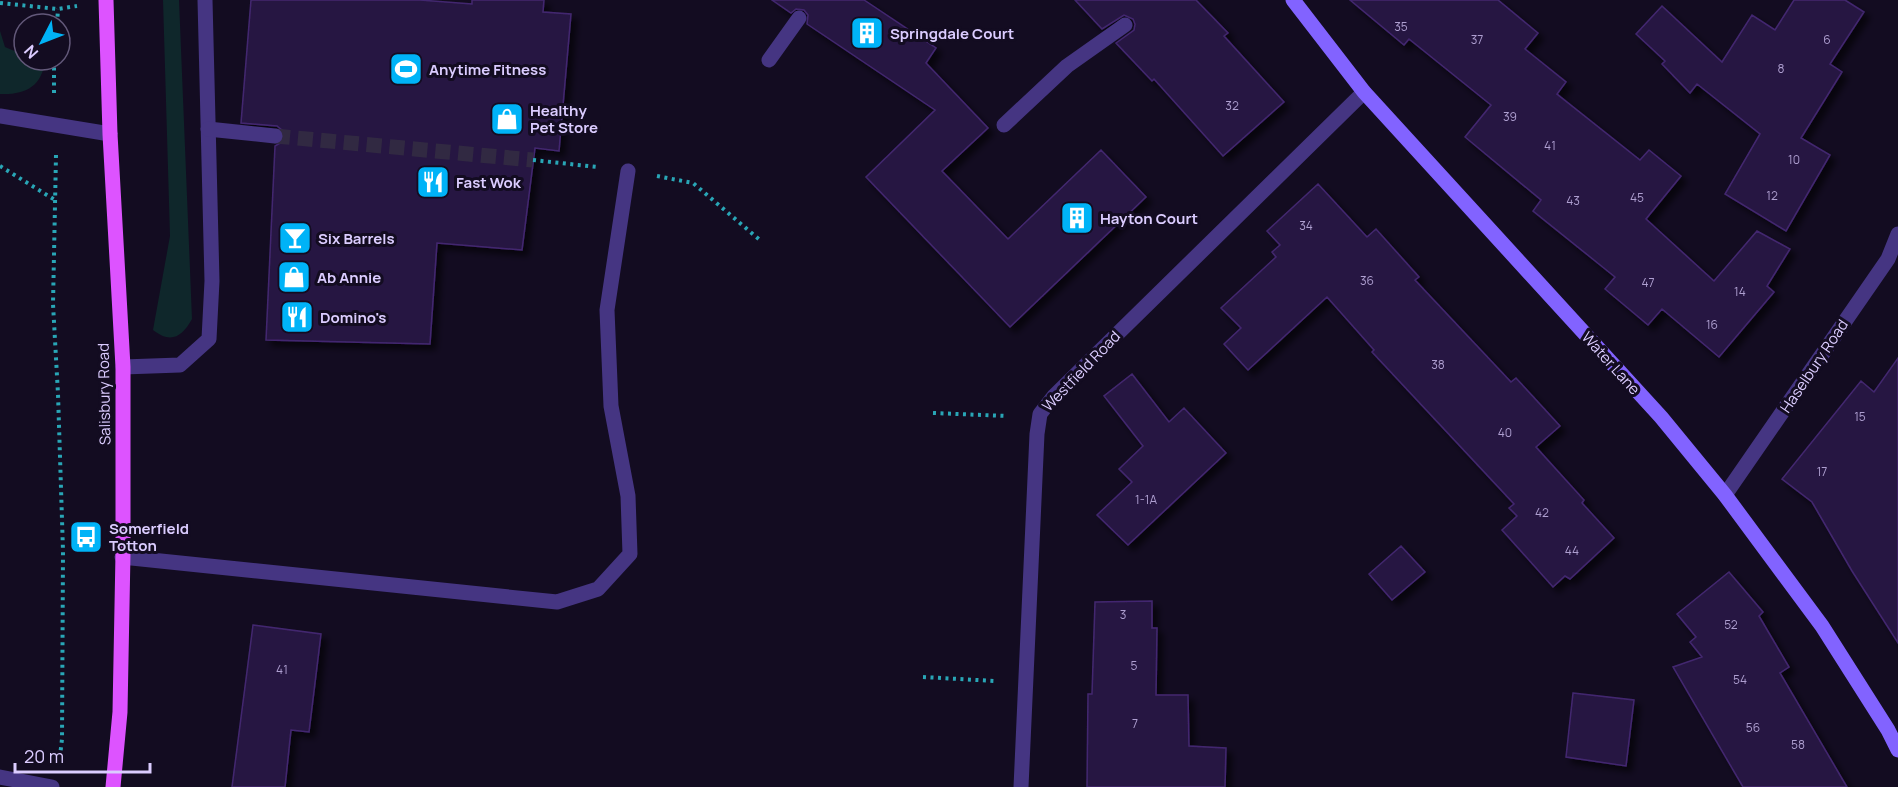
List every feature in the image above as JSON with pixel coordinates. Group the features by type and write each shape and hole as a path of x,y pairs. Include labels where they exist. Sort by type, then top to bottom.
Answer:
{"main road":[{"name":"Salisbury Road","path":"106,1 110,134 123,367 120,712 113,787"}],"street":[{"path":"123,367 180,365 209,339 212,281 205,0"},
{"name":"Water Lane","path":"1293,0 1364,92 1661,417 1725,495 1822,626 1888,730 1898,750"},
{"path":"769,60 798,18"},
{"path":"1004,125 1067,66 1125,25"},
{"name":"Westfield Road","path":"1021,787 1037,434 1040,414 1062,388 1364,92"},
{"path":"0,116 110,134"},
{"path":"208,129 275,136"},
{"path":"122,557 557,602 597,589 630,554 628,496 612,406 606,310 628,171"},
{"name":"Haselbury Road","path":"1725,495 1888,259 1898,234"},
{"path":"0,777 52,787"}],"path":[{"path":"0,3 58,9 106,1"},
{"path":"54,72 56,200 53,304 63,551 60,758"},
{"path":"533,160 628,171 693,183 760,241"},
{"path":"0,166 56,200"},
{"path":"933,413 1019,417 1040,414"},
{"path":"923,677 1025,683"}],"green space":[{"path":"163,0 179,0 192,319 180,334 171,337 165,337 153,330 170,236"},
{"path":"0,31 5,47 12,50 12,72 42,72 31,88 17,93 0,94"}],"building":[{"path":"251,0 420,0 472,4 472,0 544,0 543,12 571,14 559,151 535,148 522,250 437,243 430,344 266,340 275,146 282,142 285,136 277,126 241,123"},
{"name":"Hayton Court","path":"772,0 864,0 936,48 926,63 988,128 942,171 1008,239 1101,150 1146,197 1010,327 866,177 935,110 807,24 808,15 804,10 796,9 791,13"},
{"path":"1075,0 1196,0 1228,33 1224,36 1284,102 1223,156 1154,79 1152,81 1116,43 1134,30 1133,19 1124,15 1102,29"},
{"path":"1350,0 1498,0 1538,33 1525,49 1566,82 1557,94 1640,160 1649,150 1681,176 1646,219 1714,281 1757,231 1790,249 1767,286 1774,292 1719,357 1662,309 1648,325 1605,289 1615,277 1533,211 1541,200 1465,137 1491,105 1409,39 1404,45"},
{"path":"1794,0 1845,0 1864,12 1830,64 1842,72 1801,138 1830,155 1786,231 1725,194 1760,134 1697,84 1690,93 1662,64 1665,61 1636,34 1662,6 1722,62 1752,15 1775,30"},
{"path":"1318,184 1367,237 1376,229 1419,277 1415,280 1511,382 1516,378 1560,426 1536,447 1584,500 1582,503 1614,538 1570,579 1565,576 1553,587 1502,530 1517,516 1509,508 1514,504 1372,352 1374,350 1327,297 1248,370 1224,344 1241,328 1221,308 1276,257 1272,252 1280,245 1267,231"},
{"path":"1898,358 1898,643 1812,502 1782,479 1861,381 1874,392"},
{"path":"1132,374 1169,422 1184,408 1226,453 1128,545 1097,515 1132,482 1119,469 1143,446 1104,396"},
{"path":"1401,546 1425,572 1392,600 1369,574"},
{"path":"1729,572 1763,612 1759,616 1789,667 1780,673 1847,787 1743,787 1673,667 1702,657 1690,642 1696,637 1677,614"},
{"path":"1152,601 1152,628 1157,628 1156,695 1188,695 1189,746 1226,748 1225,787 1087,787 1088,694 1092,694 1095,602"},
{"path":"253,625 321,634 309,732 291,730 285,787 232,787"},
{"path":"1573,693 1634,700 1626,766 1566,757"}],"tunnel":[{"path":"275,136 533,160"}],"place":[{"name":"Springdale Court","path":"867,33"},
{"name":"Anytime Fitness","path":"406,69"},
{"name":"Healthy Pet Store","path":"507,119"},
{"name":"Fast Wok","path":"433,182"},
{"name":"Hayton Court","path":"1077,218"},
{"name":"Six Barrels","path":"295,238"},
{"name":"Ab Annie","path":"294,277"},
{"name":"Domino's","path":"297,317"},
{"name":"Somerfield Totton","path":"86,537"}]}
